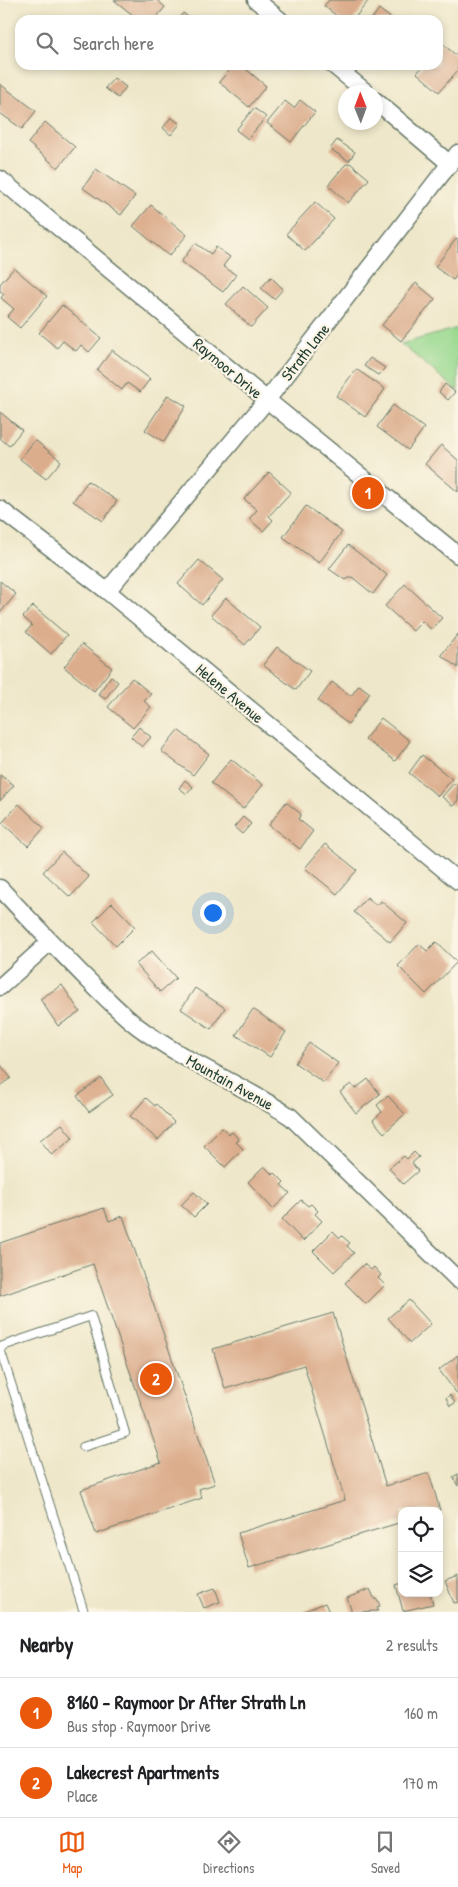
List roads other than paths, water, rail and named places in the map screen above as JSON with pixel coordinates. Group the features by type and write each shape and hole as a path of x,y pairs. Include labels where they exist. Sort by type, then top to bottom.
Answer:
{"street":[{"path":"261,1 275,15"},
{"path":"339,70 357,85"},
{"path":"383,106 454,158"},
{"name":"Strath Lane","path":"107,591 267,400 454,158"},
{"name":"Raymoor Drive","path":"0,179 458,555"},
{"name":"Helene Avenue","path":"0,509 107,591 458,881"},
{"name":"Mountain Avenue","path":"0,888 50,942 112,1004 136,1025 172,1050 291,1117 458,1280"},
{"path":"0,987 50,942"}],"lane":[{"path":"83,1447 125,1433 91,1316 0,1348 84,1612"}],"place":[{"name":"8160 - Raymoor Dr After Strath Ln","path":"368,493"},
{"name":"Lakecrest Apartments","path":"156,1379"}]}
